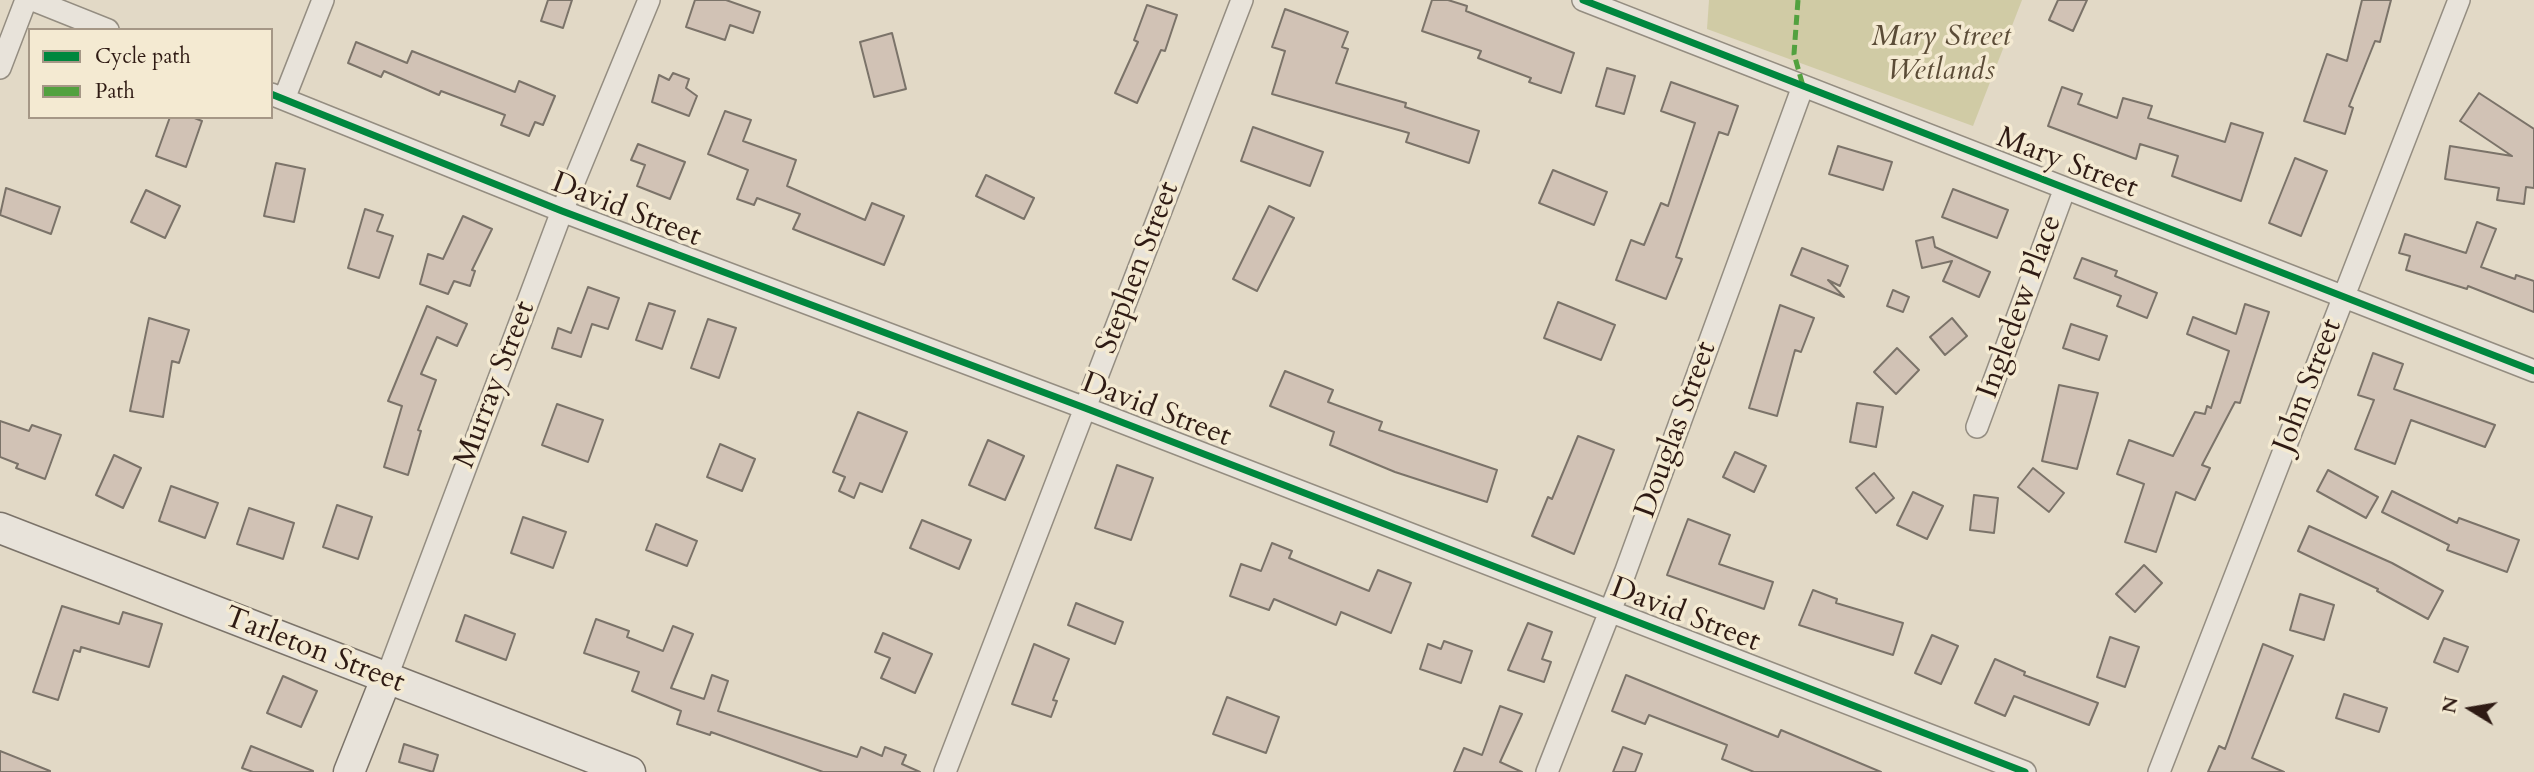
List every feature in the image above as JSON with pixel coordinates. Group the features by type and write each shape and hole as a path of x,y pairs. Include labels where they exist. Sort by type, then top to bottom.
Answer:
{"main road":[{"name":"Tarleton Street","path":"0,528 630,772"},
{"name":"Murray Street","path":"349,772 386,679"}],"street":[{"path":"0,68 26,0"},
{"path":"33,0 103,28"},
{"path":"277,97 323,0"},
{"name":"Murray Street","path":"386,679 562,211 649,0"},
{"name":"Stephen Street","path":"945,772 1242,0"},
{"name":"Mary Street","path":"1583,0 2534,371"},
{"name":"John Street","path":"2159,772 2459,0"},
{"name":"Douglas Street","path":"1546,772 1610,611 1802,86"},
{"name":"David Street","path":"277,97 562,211 1085,408 2025,772"},
{"name":"Ingledew Place","path":"1977,426 2065,188"}],"green space":[{"name":"Mary Street Wetlands","path":"1709,0 2022,0 1973,126 1707,29"}],"building":[{"path":"548,0 572,0 563,28 541,21"},
{"path":"695,0 726,0 760,12 753,33 730,25 725,40 686,27"},
{"path":"1432,0 1448,0 1467,6 1466,11 1574,53 1561,93 1529,82 1531,78 1478,58 1481,51 1422,31"},
{"path":"2058,0 2087,0 2073,31 2049,20"},
{"path":"2362,0 2391,0 2380,42 2375,41 2349,106 2353,108 2345,134 2304,121 2327,54 2347,61"},
{"path":"1147,5 1177,15 1165,51 1161,50 1137,103 1115,93 1138,42 1134,40"},
{"path":"1285,9 1348,32 1342,47 1348,49 1336,83 1406,103 1405,107 1479,131 1469,163 1406,142 1409,133 1272,94 1285,51 1272,47"},
{"path":"892,33 906,89 874,97 860,42"},
{"path":"356,42 407,63 412,51 515,92 519,81 555,96 543,125 535,122 529,136 501,125 505,115 441,91 439,95 384,71 381,77 348,63"},
{"path":"1607,68 1635,76 1624,114 1596,106"},
{"path":"673,73 689,79 686,88 697,96 689,116 652,102 659,75 669,80"},
{"path":"1671,82 1738,106 1728,135 1719,132 1676,257 1682,259 1666,299 1616,280 1631,240 1644,245 1661,203 1668,206 1695,123 1661,111"},
{"path":"2062,87 2082,94 2078,104 2117,118 2123,98 2152,106 2148,118 2225,142 2231,123 2263,133 2241,201 2172,176 2178,156 2140,144 2136,159 2048,126"},
{"path":"2479,93 2534,129 2534,188 2526,187 2524,204 2497,200 2499,188 2445,179 2450,146 2512,156 2460,121"},
{"path":"725,111 751,120 743,141 796,160 787,186 865,220 872,203 904,216 884,265 793,229 800,214 757,198 754,205 737,199 748,170 708,154"},
{"path":"169,119 202,121 186,167 156,156"},
{"path":"1253,127 1323,152 1310,186 1241,161"},
{"path":"638,144 685,162 670,199 637,186 645,165 631,160"},
{"path":"1838,146 1892,162 1883,190 1829,174"},
{"path":"2295,158 2327,171 2301,236 2269,223"},
{"path":"276,163 305,169 294,222 264,216"},
{"path":"1553,170 1607,192 1594,225 1539,203"},
{"path":"986,175 1034,198 1024,219 976,196"},
{"path":"6,188 60,207 51,234 0,215"},
{"path":"1953,189 2008,210 1997,238 1942,217"},
{"path":"146,190 180,206 165,238 131,222"},
{"path":"1269,206 1294,218 1257,291 1233,279"},
{"path":"365,209 383,215 377,231 393,236 379,278 348,268"},
{"path":"463,216 492,229 472,270 475,271 470,286 454,281 448,294 420,284 428,254 443,259"},
{"path":"2477,222 2496,229 2481,267 2515,279 2516,275 2534,281 2534,312 2468,286 2467,289 2406,270 2410,256 2399,253 2405,234 2466,253"},
{"path":"1933,237 1935,247 1990,272 1979,297 1943,281 1952,261 1922,268 1916,241"},
{"path":"1802,248 1848,266 1840,286 1828,280 1844,297 1791,275"},
{"path":"2082,258 2117,271 2115,276 2157,293 2147,318 2117,306 2121,296 2074,278"},
{"path":"588,287 619,298 608,329 592,324 581,357 552,348 558,328 571,333"},
{"path":"1893,290 1909,297 1903,312 1887,306"},
{"path":"1558,302 1615,325 1601,360 1544,338"},
{"path":"649,303 675,311 662,349 636,340"},
{"path":"2245,304 2269,312 2240,403 2235,402 2202,465 2210,468 2195,500 2176,492 2156,552 2125,542 2144,484 2117,474 2129,440 2173,456 2195,412 2205,414 2207,406 2211,408 2229,351 2187,334 2193,317 2236,334"},
{"path":"1780,305 1814,318 1801,352 1795,350 1777,416 1749,408"},
{"path":"427,306 467,324 457,346 437,337 421,374 436,380 418,430 421,431 408,475 384,467 402,406 388,401"},
{"path":"149,318 189,330 179,363 172,361 163,417 130,411"},
{"path":"1952,318 1967,336 1945,355 1930,337"},
{"path":"708,319 736,328 719,378 691,368"},
{"path":"2071,324 2107,336 2099,360 2063,348"},
{"path":"1897,348 1919,370 1896,394 1874,372"},
{"path":"2373,353 2403,364 2394,389 2495,425 2485,447 2411,420 2395,464 2355,449 2374,400 2358,395"},
{"path":"1285,371 1333,390 1328,402 1382,422 1379,430 1497,470 1487,502 1395,472 1330,445 1334,432 1270,406"},
{"path":"2059,385 2098,393 2077,469 2042,461"},
{"path":"1857,403 1883,407 1876,447 1850,442"},
{"path":"557,404 603,420 588,462 542,445"},
{"path":"858,412 907,432 882,492 860,483 854,498 839,491 845,477 833,472"},
{"path":"0,421 29,431 32,425 61,435 45,479 16,468 18,464 0,457"},
{"path":"1578,436 1614,450 1574,554 1532,536 1548,497 1552,499"},
{"path":"988,440 1024,456 1005,500 969,485"},
{"path":"720,444 755,459 742,491 707,477"},
{"path":"1735,452 1766,466 1754,492 1723,477"},
{"path":"114,455 141,468 123,508 96,495"},
{"path":"1117,465 1153,478 1131,540 1095,528"},
{"path":"2033,468 2064,493 2049,512 2018,487"},
{"path":"2328,470 2378,497 2366,518 2317,491"},
{"path":"1874,473 1894,498 1876,513 1856,488"},
{"path":"171,486 218,503 205,538 159,521"},
{"path":"2392,491 2457,523 2459,518 2519,540 2507,572 2447,550 2449,545 2382,512"},
{"path":"1913,492 1943,506 1927,539 1897,525"},
{"path":"1974,495 1998,498 1994,533 1970,530"},
{"path":"337,505 372,517 358,559 323,547"},
{"path":"249,508 294,523 283,559 237,544"},
{"path":"523,517 566,532 553,568 511,553"},
{"path":"1688,519 1730,535 1719,564 1773,582 1764,609 1667,575"},
{"path":"922,520 971,540 959,569 910,548"},
{"path":"656,524 697,541 687,566 646,550"},
{"path":"2309,526 2392,563 2443,591 2428,619 2377,591 2378,589 2298,551"},
{"path":"1272,543 1292,551 1289,558 1369,591 1378,570 1411,583 1391,633 1341,612 1336,625 1274,599 1269,610 1230,596 1241,564 1261,571"},
{"path":"2144,565 2162,583 2135,612 2116,594"},
{"path":"1813,590 1837,599 1836,603 1903,623 1893,655 1799,625"},
{"path":"2300,594 2334,605 2324,640 2290,630"},
{"path":"1076,603 1123,622 1115,644 1068,625"},
{"path":"62,606 119,624 123,612 162,624 149,667 81,647 80,652 74,650 58,700 33,692"},
{"path":"465,615 515,634 506,660 456,641"},
{"path":"596,619 629,631 627,637 663,651 673,626 693,634 671,688 704,699 712,675 728,681 718,711 857,757 861,747 882,756 885,747 906,755 902,764 920,772 823,772 711,732 710,735 677,724 681,711 632,691 639,672 584,653"},
{"path":"1528,623 1552,632 1542,659 1551,662 1544,682 1508,670"},
{"path":"883,633 932,654 915,693 881,678 890,658 875,652"},
{"path":"1932,635 1958,646 1941,684 1915,673"},
{"path":"2110,637 2139,647 2125,687 2097,677"},
{"path":"2444,638 2468,647 2458,672 2434,662"},
{"path":"1444,641 1472,651 1461,683 1420,669 1428,644 1441,649"},
{"path":"1034,644 1069,659 1053,700 1057,701 1051,717 1012,704"},
{"path":"2263,644 2293,656 2252,758 2284,772 2208,772 2219,746 2225,749"},
{"path":"1995,659 2025,672 2024,675 2098,703 2089,725 2014,696 2005,716 1975,703"},
{"path":"1626,675 1778,737 1781,730 1881,772 1754,772 1722,759 1727,745 1649,715 1645,724 1612,711"},
{"path":"283,676 317,691 301,727 267,713"},
{"path":"2344,694 2387,708 2379,732 2336,718"},
{"path":"1227,697 1279,717 1266,753 1213,734"},
{"path":"1500,706 1522,714 1500,762 1522,772 1454,772 1464,748 1482,755"},
{"path":"404,744 438,755 433,772 399,762"},
{"path":"251,746 313,772 253,772 242,768"},
{"path":"1623,747 1642,754 1635,772 1613,772"},
{"path":"0,751 50,771 50,772 0,772"}],"marked path":[{"path":"1798,0 1794,54 1803,86"}],"cycle path":[{"path":"1583,0 2534,371"},
{"path":"273,95 562,211 1085,408 2025,772"}]}
